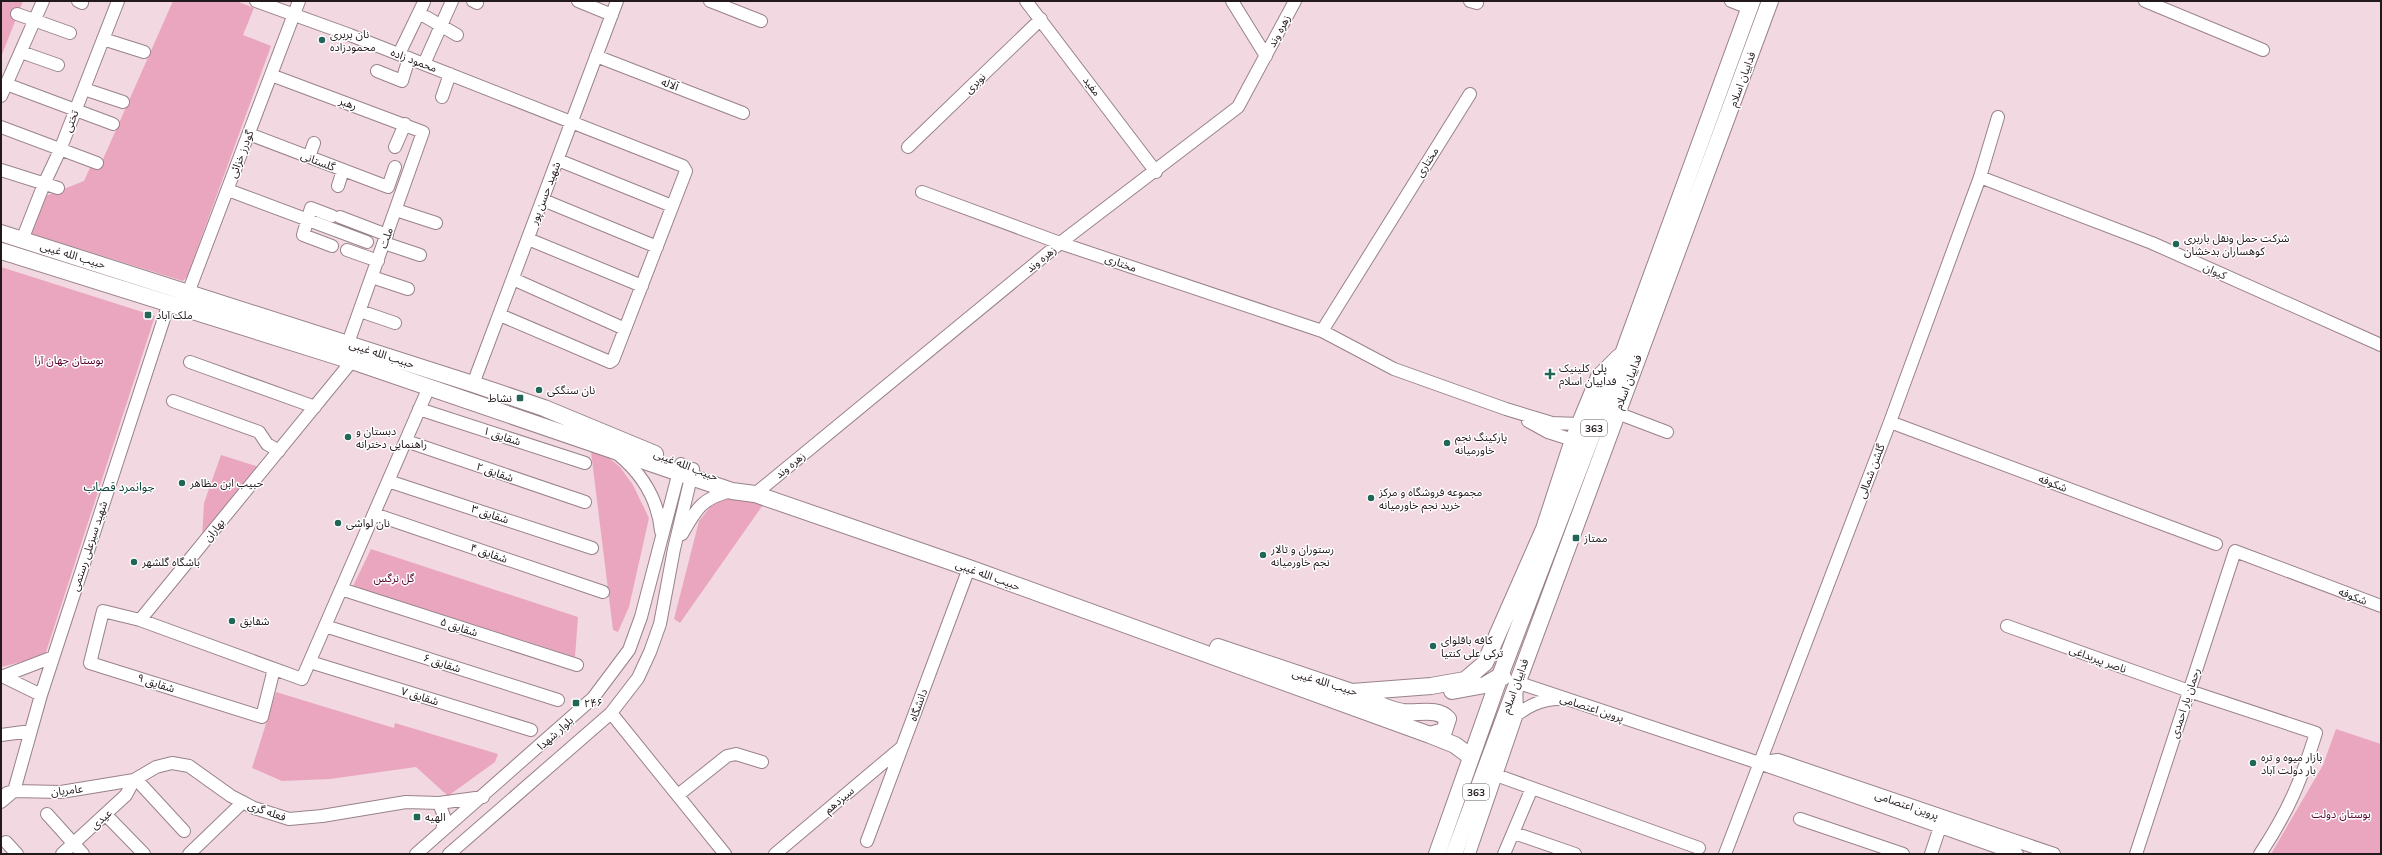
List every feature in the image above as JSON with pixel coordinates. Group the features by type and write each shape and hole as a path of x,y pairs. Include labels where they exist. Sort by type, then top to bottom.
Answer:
{"main road":[{"name":"فداییان اسلام","path":"1454,854 1516,682 1770,1"},
{"name":"فداییان اسلام","path":"1436,854 1500,676 1624,351 1751,4"},
{"name":"حبیب الله غیبی","path":"1,233 348,343 544,408 732,491 755,494"},
{"name":"حبیب الله غیبی","path":"1,251 352,361 612,449 686,471 737,484 755,494 969,568 1430,735 1455,745 1471,757"},
{"path":"1352,692 1431,686 1466,680 1485,663 1544,529 1573,440 1599,377 1624,351"},
{"path":"539,424 544,408"},
{"name":"حبیب الله غیبی","path":"1152,634 1191,638 1352,692 1422,697 1485,685 1500,676"},
{"path":"1500,676 1516,682"},
{"path":"1352,692 1378,704 1402,712 1436,712 1444,715 1448,720 1444,731 1430,735"}],"street":[{"path":"1,96 43,1"},
{"name":"تختی","path":"22,240 44,184 60,150 118,1"},
{"name":"محمود زاده","path":"256,1 404,56 685,168 672,206"},
{"name":"گودرز خزائی","path":"176,305 189,292 299,1"},
{"path":"424,64 452,1"},
{"path":"578,1 612,15"},
{"name":"شهید حسن پور","path":"473,384 617,1"},
{"path":"710,1 761,21"},
{"name":"مفید","path":"1026,1 1156,172"},
{"path":"1232,1 1266,56"},
{"name":"زهره وند","path":"755,494 1060,243 1156,172 1238,107 1295,1"},
{"path":"1731,1 1751,4"},
{"path":"2145,1 2263,50"},
{"path":"377,71 402,80 404,56 424,2"},
{"path":"17,14 70,33"},
{"path":"426,17 457,35"},
{"name":"نوبری","path":"908,147 1041,19"},
{"path":"103,39 144,52"},
{"path":"20,52 58,65"},
{"name":"آلاله","path":"596,56 743,112"},
{"path":"442,97 450,74"},
{"name":"رهبر","path":"271,75 423,132"},
{"path":"6,84 113,124"},
{"path":"84,88 123,102"},
{"name":"مختاری","path":"1322,331 1470,94"},
{"name":"گلشن شمالی","path":"1725,854 1890,422 1980,177 1998,117"},
{"path":"395,147 404,124"},
{"path":"1,127 96,163"},
{"name":"ملت","path":"348,343 423,132"},
{"name":"گلستانی","path":"249,134 388,187 395,168"},
{"path":"309,157 314,143"},
{"path":"500,315 612,361 657,247 672,206 558,160"},
{"path":"1,170 58,188"},
{"path":"338,186 344,170"},
{"name":"کیوان","path":"1980,177 2152,242 2381,345"},
{"path":"228,190 367,242"},
{"name":"مختاری","path":"922,192 1060,243 1322,331 1394,369 1506,409 1552,423 1579,424"},
{"path":"543,200 657,247"},
{"path":"332,246 303,235 311,208 336,216 420,255"},
{"path":"396,210 436,223"},
{"path":"528,238 642,286"},
{"path":"347,250 378,261"},
{"path":"372,277 408,289"},
{"path":"513,279 625,329"},
{"name":"شهید سبزعلی رستمی","path":"14,791 53,657 176,305"},
{"path":"360,311 395,323"},
{"name":"بهاران","path":"140,620 352,361"},
{"path":"190,362 315,407"},
{"path":"140,620 302,679 429,387"},
{"path":"173,401 259,432 267,444 279,451"},
{"name":"شقایق ۱","path":"419,409 585,463"},
{"name":"مختاری","path":"1506,409 1548,432 1573,440"},
{"path":"1617,413 1667,432"},
{"name":"شکوفه","path":"1890,422 2216,544"},
{"name":"شقایق ۲","path":"406,441 585,502"},
{"path":"612,449 631,465 644,481 659,517 662,538"},
{"name":"بلوار شهدا","path":"416,854 442,830 483,797 594,698 612,676 629,650 641,617 662,538 686,471"},
{"name":"بلوار شهدا","path":"449,854 611,713 634,683 650,652 660,624 674,549 686,471"},
{"name":"شقایق ۳","path":"388,480 592,548"},
{"path":"674,549 697,509 707,500 732,491"},
{"name":"شقایق ۴","path":"374,514 604,592"},
{"name":"شکوفه","path":"2235,551 2381,606"},
{"name":"رحمان یار احمدی","path":"2136,854 2235,551"},
{"name":"دانشگاه","path":"867,842 969,568"},
{"name":"شقایق ۵","path":"341,589 577,665"},
{"name":"شقایق ۹","path":"140,620 103,611 90,662 262,717 274,669"},
{"name":"شقایق ۶","path":"325,626 558,700"},
{"name":"ناصر پیربداغی","path":"2007,626 2189,692 2316,733 2300,784 2280,825 2260,854"},
{"path":"1,676 53,657"},
{"name":"شقایق ۷","path":"310,662 531,730"},
{"path":"1,676 41,695"},
{"path":"1469,854 1517,714 1516,682"},
{"name":"پروین اعتصامی","path":"1516,682 1941,822 2054,854"},
{"path":"1499,729 1517,714 1545,699 1563,698"},
{"path":"611,713 725,854"},
{"path":"1,735 31,731"},
{"name":"سیزدهم","path":"775,854 902,746"},
{"path":"678,795 727,756 736,754 762,762"},
{"name":"فعله گری","path":"135,780 156,766 172,763 189,766 254,808 289,819 322,816 406,802 439,803 483,797"},
{"path":"1496,775 1699,848"},
{"path":"135,780 184,831"},
{"name":"عامریان","path":"1,795 14,791 60,792 135,780"},
{"name":"عیدی","path":"62,854 126,795 135,780"},
{"path":"1504,854 1532,788"},
{"path":"1,802 14,791"},
{"path":"483,797 496,812"},
{"path":"188,854 243,802"},
{"path":"439,803 445,819 442,830"},
{"path":"47,814 83,854"},
{"path":"106,815 144,854"},
{"path":"1800,819 1903,854"},
{"path":"1931,854 1941,822"},
{"name":"پروین اعتصامی","path":"1941,822 2017,854"},
{"path":"1514,832 1575,854"},
{"path":"6,842 17,854"}],"green space":[{"path":"1,1 23,1 1,57"},
{"path":"173,1 236,1 254,8 243,35 271,46 187,277 183,281 29,233 46,196 84,181 92,163 100,166"},
{"name":"بوستان جهان آرا","path":"1,267 155,316 46,652 38,658 1,667"},
{"path":"591,452 608,457 620,467 633,485 649,518 629,607 618,632 613,630"},
{"path":"221,455 259,467 202,538 204,503"},
{"path":"733,494 765,502 680,623 674,619 699,521 716,500"},
{"name":"گل نرگس","path":"371,549 578,617 575,657 353,586"},
{"path":"276,692 394,728 395,723 498,754 495,762 448,796 416,767 330,779 282,781 252,768"},
{"name":"بوستان دولت","path":"2336,729 2381,744 2381,854 2271,854 2323,765"}],"place":[{"name":"نان بربری محمودزاده","path":"322,40"},
{"name":"شرکت حمل ونقل باربری کوهساران بدخشان","path":"2176,244"},
{"name":"ملک آباد","path":"148,315"},
{"name":"پلی کلینیک فداییان اسلام","path":"1550,374"},
{"name":"نان سنگکی","path":"539,390"},
{"name":"نشاط","path":"520,398"},
{"name":"دبستان و راهنمایی دخترانه","path":"348,437"},
{"name":"پارکینگ نجم خاورمیانه","path":"1447,443"},
{"name":"حبیب ابن مظاهر","path":"182,483"},
{"name":"مجموعه فروشگاه و مرکز خرید نجم خاورمیانه","path":"1371,498"},
{"name":"نان لواشی","path":"338,523"},
{"name":"ممتاز","path":"1576,538"},
{"name":"رستوران و تالار نجم خاورمیانه","path":"1263,555"},
{"name":"باشگاه گلشهر","path":"134,562"},
{"name":"شقایق","path":"232,621"},
{"name":"کافه باقلوای ترکی علی کنتیا","path":"1433,646"},
{"name":"۲۴۶","path":"576,703"},
{"name":"بازار میوه و تره بار دولت آباد","path":"2253,763"},
{"name":"الهیه","path":"417,817"}],"district":[{"name":"جوانمرد قصاب","path":"119,486"}]}
